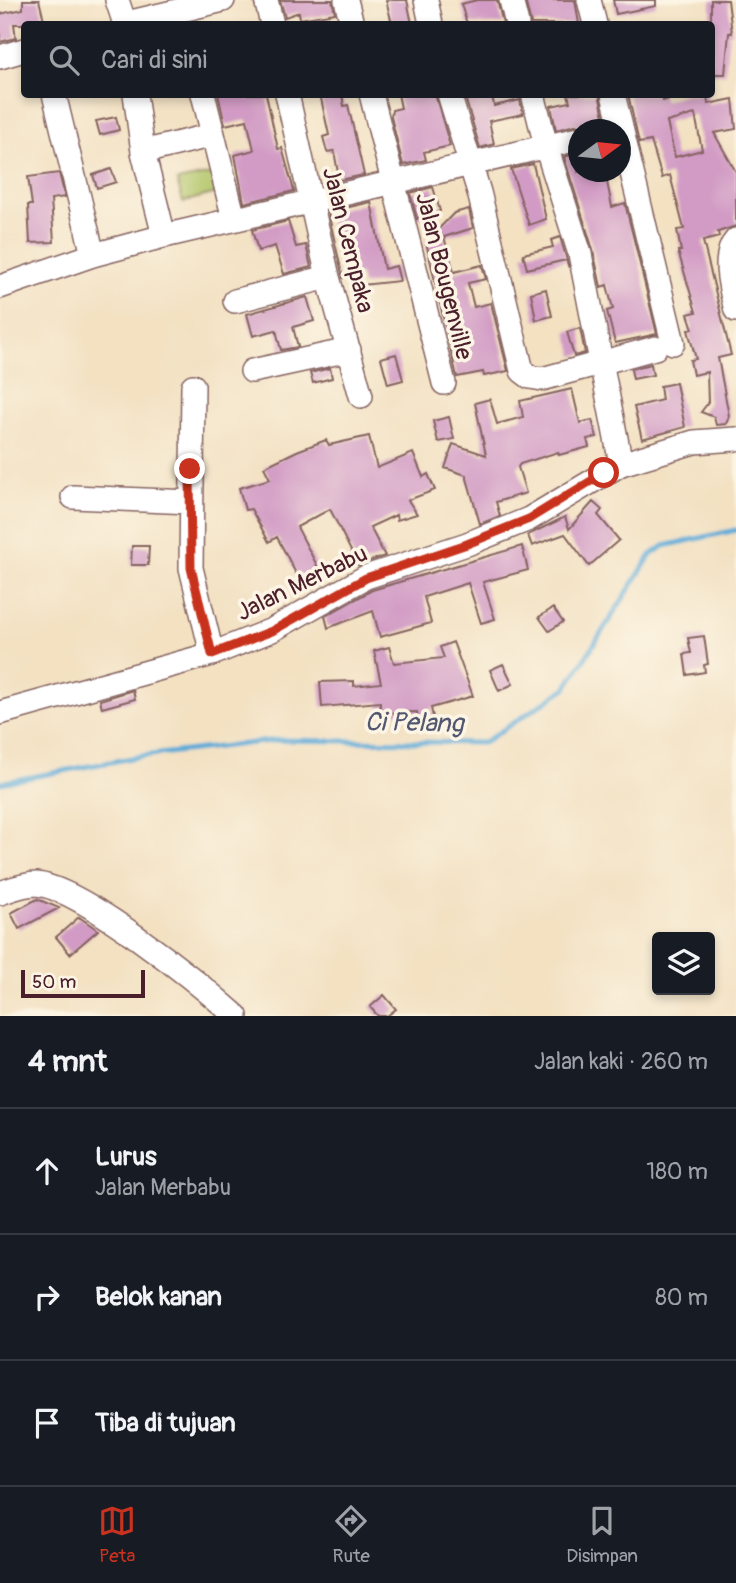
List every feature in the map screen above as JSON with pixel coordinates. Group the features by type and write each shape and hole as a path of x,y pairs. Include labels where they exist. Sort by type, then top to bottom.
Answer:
{"street":[{"path":"117,0 123,21"},
{"path":"149,21 183,17 223,0"},
{"path":"266,0 271,21"},
{"path":"346,0 351,21"},
{"path":"426,0 430,21"},
{"path":"511,0 516,21"},
{"path":"589,0 594,21"},
{"path":"0,57 21,51"},
{"path":"55,98 93,255"},
{"path":"136,98 143,152 164,236"},
{"path":"204,98 234,219"},
{"name":"Jalan Cempaka","path":"288,98 328,277 361,396"},
{"name":"Jalan Bougenville","path":"372,98 444,383"},
{"path":"450,98 479,192 522,371 530,377 541,379 664,345 630,182"},
{"path":"534,98 580,254 621,464"},
{"path":"614,98 617,119"},
{"path":"143,152 213,135"},
{"path":"0,287 93,255 164,236 568,141"},
{"path":"736,240 731,249 729,279 736,310"},
{"path":"235,301 328,277"},
{"path":"252,371 349,350"},
{"path":"192,386 191,568 212,654"},
{"name":"Jalan Merbabu","path":"0,713 212,654 272,631 366,578 467,544 529,519 621,464 694,442 736,439"},
{"path":"73,497 191,502"},
{"path":"0,893 37,884 82,901 207,990 236,1016"}],"green space":[{"path":"217,173 220,192 183,202 177,181"}],"building":[{"path":"23,0 39,0 44,21 21,21 21,24 14,24 16,38 0,42 0,14 23,9"},
{"path":"280,0 332,0 335,13 300,19 299,12 285,17"},
{"path":"386,0 407,0 411,21 391,21"},
{"path":"477,0 497,0 502,21 466,21 461,4"},
{"path":"525,0 575,0 578,21 530,21"},
{"path":"613,0 656,0 656,6 616,14"},
{"path":"711,0 728,0 732,33 729,33 725,74 715,74 715,21 711,21"},
{"path":"219,98 267,98 278,149 282,148 294,191 244,203 235,155 254,150 247,120 225,125"},
{"path":"321,98 343,98 344,106 348,105 364,175 335,181 339,178 334,151 327,152 323,137 329,135"},
{"path":"399,98 436,98 450,146 424,152 426,160 403,165 391,117 392,110 401,108"},
{"path":"465,98 493,98 494,106 520,100 523,114 489,121 494,144 480,148"},
{"path":"569,98 600,98 605,119 568,119 568,127 556,130 551,106 570,102"},
{"path":"629,98 663,98 663,101 673,98 707,98 708,104 733,99 736,129 714,133 736,172 736,226 718,232 719,237 703,241 731,355 718,358 729,416 726,424 716,425 714,417 701,412 708,403 707,372 693,375 690,360 696,359 688,330 693,329 688,314 696,312 678,251 681,251 677,230 684,229 670,175 662,178 651,141 639,143","holes":["695,114 702,150 675,157 667,122"]},
{"path":"116,117 119,130 100,135 96,121"},
{"path":"533,164 546,219 529,225 511,169"},
{"path":"111,169 116,182 97,188 93,175"},
{"path":"59,173 65,197 51,199 54,242 30,243 28,205 32,205 28,177"},
{"path":"572,182 607,182 612,207 625,203 657,334 615,343 607,311 613,309 607,285 601,287 593,250"},
{"path":"433,187 440,211 417,219 410,193"},
{"path":"371,202 384,269 396,266 400,281 362,285 360,274 343,278 328,212"},
{"path":"469,209 473,228 444,237 454,272 482,265 486,279 468,283 474,307 491,303 508,371 484,376 483,372 457,377 426,242 454,213"},
{"path":"288,221 296,247 306,245 311,267 284,274 275,246 258,251 252,230"},
{"path":"560,237 569,268 566,260 527,269 523,254 553,247 551,240"},
{"path":"546,289 552,316 536,320 531,293"},
{"path":"307,297 314,321 293,327 298,347 281,350 276,330 253,336 247,314"},
{"path":"580,328 585,353 574,356 567,332"},
{"path":"396,354 403,380 388,384 381,358"},
{"path":"651,364 653,375 633,379 631,369"},
{"path":"330,368 332,378 313,383 310,373"},
{"path":"676,383 685,427 642,439 634,407 662,400 660,386"},
{"path":"572,389 580,423 592,420 597,437 587,439 589,447 559,455 558,452 520,464 518,467 526,493 496,502 500,516 480,524 466,475 445,468 453,444 486,455 475,403 490,399 497,424 523,417 520,401"},
{"path":"449,417 454,439 438,442 433,421"},
{"path":"369,436 377,468 413,453 423,477 428,474 435,490 408,500 417,514 397,520 396,515 370,527 385,556 358,565 330,509 297,527 325,581 305,591 277,537 269,542 251,509 245,510 239,488 270,479 264,467 297,451 326,440 329,445"},
{"path":"593,502 602,510 598,515 619,540 589,566 565,534 532,546 528,535 565,517 569,529"},
{"path":"132,546 149,546 148,565 131,565"},
{"path":"522,546 528,570 483,582 495,619 481,623 468,583 424,597 431,623 380,637 373,611 328,628 325,616 372,590"},
{"path":"553,608 563,622 549,631 539,617"},
{"path":"704,636 708,664 704,665 705,672 687,675 684,654 691,653 688,638"},
{"path":"453,642 473,696 431,708 435,727 420,730 417,712 380,713 380,702 322,707 320,682 354,681 354,686 381,683 374,651 389,647 394,663 444,658 440,647"},
{"path":"503,664 513,684 499,691 490,670"},
{"path":"133,690 135,699 102,708 100,700"},
{"path":"37,899 59,908 19,929 11,913"},
{"path":"79,917 98,930 70,954 56,937"},
{"path":"384,995 396,1009 387,1016 378,1016 370,1007"}],"waterway":[{"name":"Ci Pelang","path":"0,783 142,756 279,740 483,743 566,688 651,555 664,546 736,530"}],"route":[{"path":"190,469 191,568 212,654 272,631 366,578 467,544 529,519 571,496 604,473"}]}
